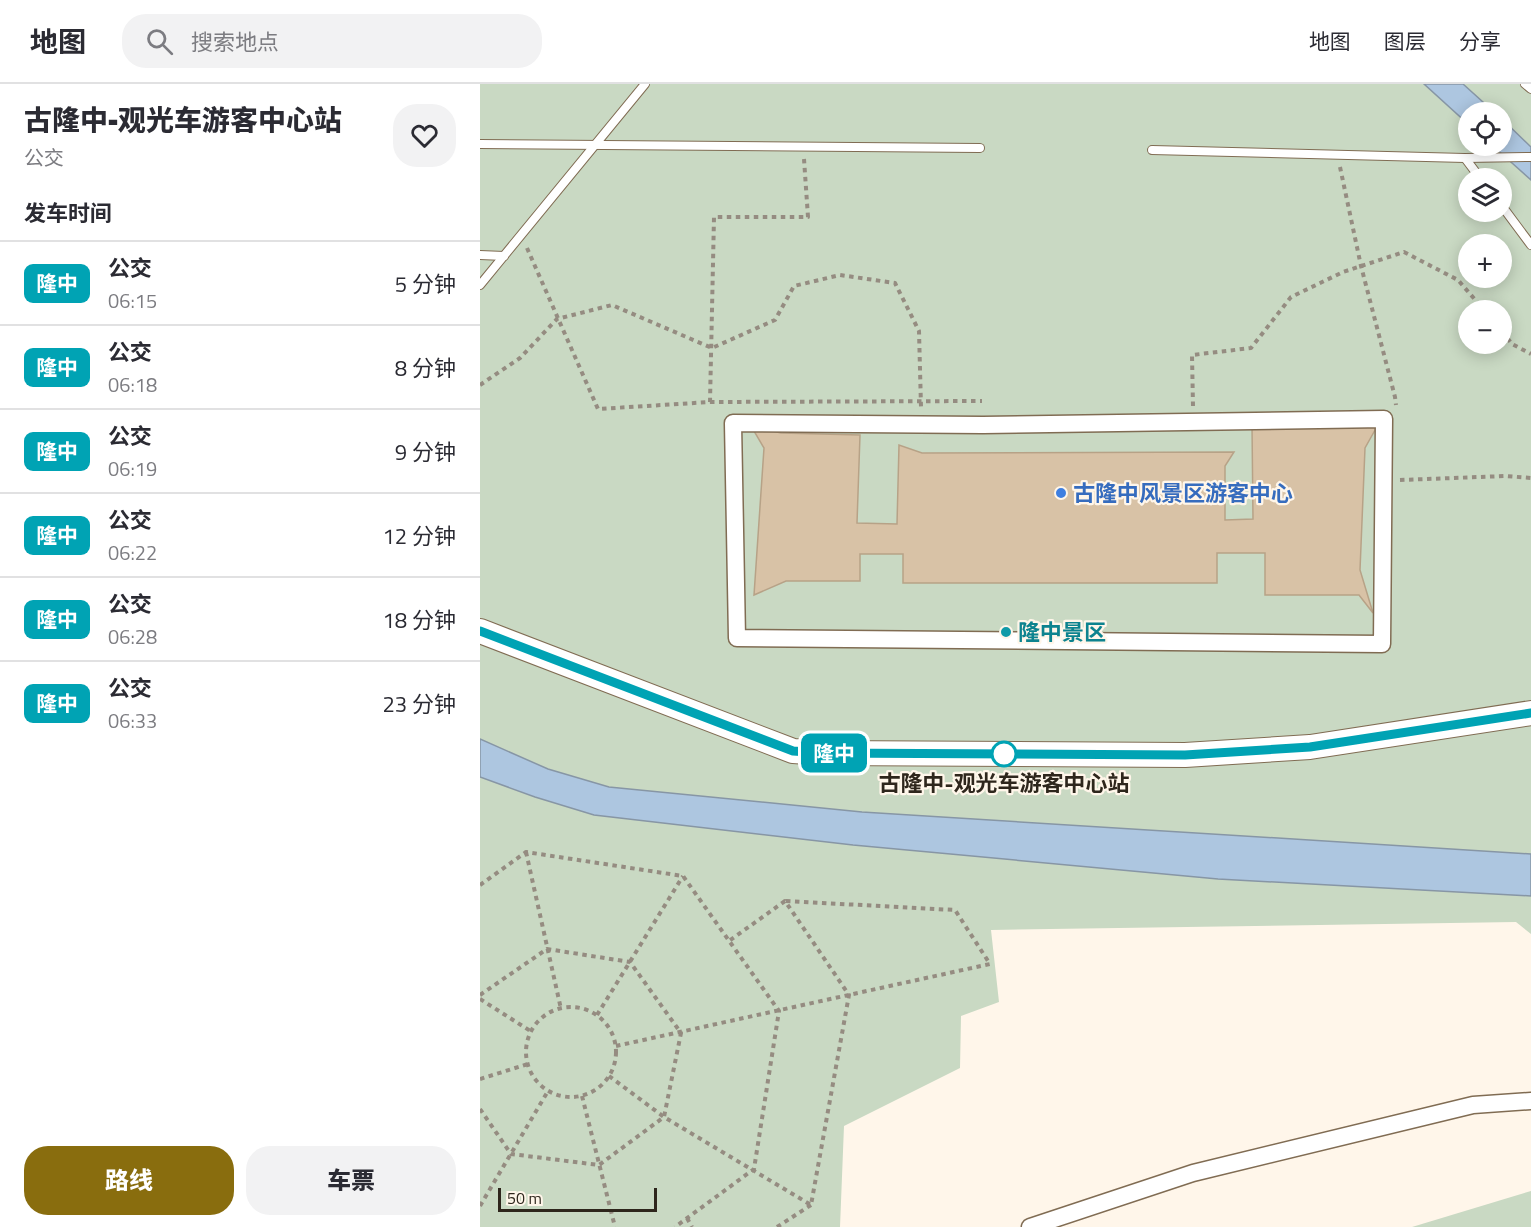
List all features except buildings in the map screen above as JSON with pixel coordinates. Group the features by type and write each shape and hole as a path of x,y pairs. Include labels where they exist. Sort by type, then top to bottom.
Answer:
{"street":[{"path":"1384,419 1383,644 737,638 733,423 982,425 1193,422 1384,419"},
{"path":"480,631 793,751 1185,755 1310,747 1531,713"},
{"path":"1030,1227 1036,1223 1193,1173 1473,1105 1531,1101"}],"lane":[{"path":"480,285 645,84"},
{"path":"1525,84 1531,89"},
{"path":"480,144 980,148"},
{"path":"1152,150 1465,158 1531,157"},
{"path":"1465,158 1472,168"},
{"path":"1512,219 1531,245"},
{"path":"480,255 504,256"}],"path":[{"path":"710,402 714,217 808,218 804,147"},
{"path":"1338,155 1361,266 1395,397 1396,409"},
{"path":"521,235 598,409 710,402 982,400"},
{"path":"1193,422 1192,355 1251,348 1291,297 1343,272 1404,252 1458,280 1475,300"},
{"path":"480,385 520,358 557,320 612,305 712,348 775,320 794,286 840,275 895,283 919,331 922,423"},
{"path":"1512,344 1531,354"},
{"path":"1384,481 1506,476 1531,478"},
{"path":"526,852 561,1009"},
{"path":"480,885 526,852 683,876 779,1011 754,1169 675,1227"},
{"path":"597,1015 683,876"},
{"path":"615,1046 990,964 955,910 785,901 729,941"},
{"path":"777,1227 811,1205 849,995 785,901"},
{"path":"480,1109 511,1154 599,1165 664,1117 681,1033 630,962 547,949 480,997 532,1032"},
{"path":"561,1009 583,1009 597,1015 608,1025 615,1039 616,1054 609,1077 593,1092 582,1096 563,1096 548,1091 537,1082 526,1056 527,1042 532,1032 543,1018 561,1009"},
{"path":"480,1079 528,1064"},
{"path":"609,1077 664,1117 811,1205"},
{"path":"480,1206 548,1091"},
{"path":"582,1096 615,1227"},
{"path":"687,1218 692,1227"}],"green space":[{"name":"隆中景区","path":"480,84 1531,84 1531,934 1516,922 991,930 999,1002 961,1016 960,1068 844,1126 840,1227 480,1227"},
{"path":"1531,1191 1531,1227 1412,1227"}],"water":[{"path":"1424,84 1463,84 1483,102 1458,102 1458,115"},
{"path":"1512,129 1531,147 1531,180 1504,156 1512,156"},
{"path":"480,739 548,769 609,787 862,812 1531,854 1531,896 1218,879 853,845 594,815 480,777"}],"bus line":[{"name":"隆中","path":"480,631 793,751 1185,755 1310,747 1531,713"}],"place":[{"name":"古隆中风景区游客中心","path":"1061,493"},
{"name":"隆中景区","path":"1006,632"},
{"name":"古隆中-观光车游客中心站","path":"1004,754"}]}
